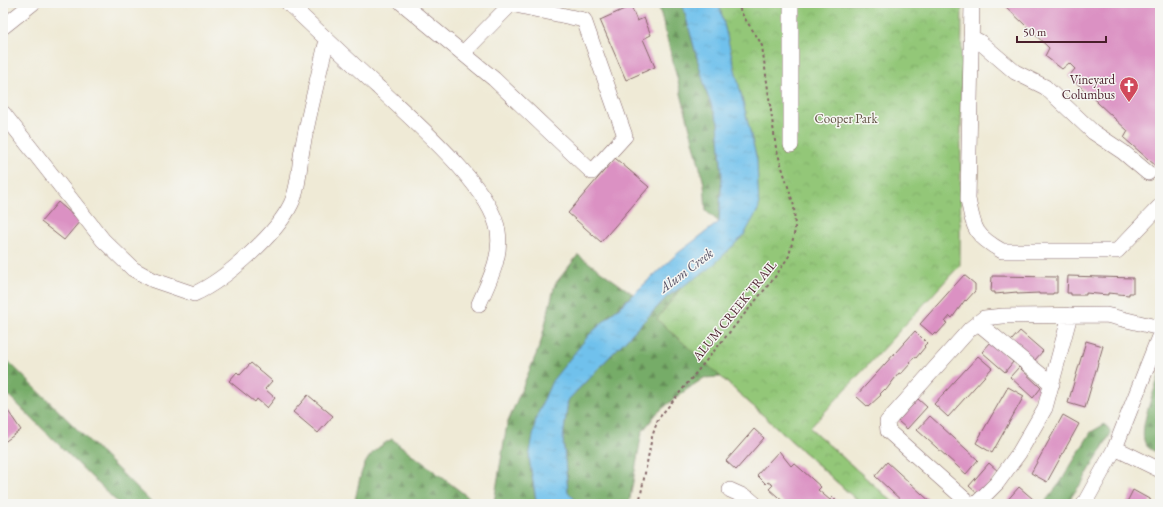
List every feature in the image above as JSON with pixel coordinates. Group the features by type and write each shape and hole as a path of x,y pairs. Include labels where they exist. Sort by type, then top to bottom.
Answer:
{"street":[{"path":"3,27 32,3"},
{"path":"288,3 416,124 460,168 481,193 492,212 498,231 498,253 492,276 479,304"},
{"path":"402,3 464,53 592,172 625,136 584,20 511,3 464,53"},
{"path":"791,3 791,145"},
{"path":"972,3 968,200 973,227 989,243 1002,251 1116,251 1159,207"},
{"path":"971,37 980,42 1015,72 1045,87 1093,132 1123,152 1148,174"},
{"path":"3,113 103,240 133,269 152,280 194,294 208,288 260,244 279,224 292,203 309,114 327,40"},
{"path":"976,504 997,483 1019,453 1045,408 1070,315"},
{"path":"970,504 888,431 887,422 970,329 984,318 1002,316 1070,315 1106,315 1160,328"},
{"path":"978,323 1052,384"},
{"path":"1084,504 1115,448 1160,334"},
{"path":"1115,448 1160,470"},
{"path":"730,490 748,498 755,504"}],"path":[{"name":"ALUM CREEK TRAIL","path":"639,504 652,436 658,419 775,277 789,256 795,230 794,206 776,148 762,46 757,34 744,17 738,3"}],"green space":[{"path":"658,3 682,3 707,94 718,122 722,176 719,222 706,211 704,184"},
{"name":"Cooper Park","path":"695,3 962,3 960,265 810,428 895,504 861,504 657,319 747,204"},
{"path":"578,255 633,294 589,335 529,458 536,500 539,504 492,504 494,502 507,424 540,345 555,284"},
{"path":"709,269 810,428 895,504 861,504 721,377 704,378 679,395 657,413 642,432 629,504 579,504 568,492 563,439 568,400 668,296"},
{"path":"3,356 153,504 119,504 3,390"},
{"path":"1160,373 1160,454 1147,447 1143,436 1145,418"},
{"path":"1105,424 1111,433 1083,481 1066,504 1043,504 1060,483 1091,432"},
{"path":"392,439 477,504 354,504 361,474 368,459 382,445"}],"water":[{"name":"Alum Creek","path":"682,3 719,3 757,160 759,208 744,235 709,269 668,296 568,400 563,439 568,492 579,504 539,504 536,500 529,458 536,418 552,381 589,335 678,253 719,222 722,176 718,122 707,94"}],"building":[{"name":"Vineyard Columbus","path":"1002,3 1160,3 1160,161 1156,166 1124,138 1128,131 1069,76 1075,69 1069,63 1062,69 1045,56 1049,48"},
{"path":"631,6 637,21 644,18 651,35 643,39 655,67 626,80 600,20"},
{"path":"615,158 649,187 601,242 568,213"},
{"path":"58,202 80,221 64,240 41,222"},
{"path":"964,275 975,284 975,291 966,301 965,300 952,318 950,316 945,322 947,323 937,334 935,333 933,335 920,324"},
{"path":"992,276 1057,277 1057,293 1017,294 1017,292 995,294 995,292 991,292"},
{"path":"1068,276 1133,278 1133,293 1129,293 1129,295 1086,293 1086,295 1071,295 1071,293 1067,293"},
{"path":"915,331 927,343 924,346 925,347 916,358 914,357 910,362 911,363 901,374 899,373 886,390 885,389 880,394 881,395 868,407 856,396"},
{"path":"1020,331 1043,351 1034,361 1011,341"},
{"path":"1086,341 1103,346 1085,408 1068,403"},
{"path":"991,342 1013,362 1005,372 982,352"},
{"path":"978,356 992,368 948,417 934,404"},
{"path":"251,363 272,381 265,389 275,398 267,408 257,399 255,402 229,381 237,372 240,375"},
{"path":"1019,367 1041,388 1033,398 1010,377"},
{"path":"1008,387 1024,396 992,453 976,443"},
{"path":"308,395 333,416 318,433 293,412"},
{"path":"918,399 927,407 907,429 898,421"},
{"path":"8,411 21,430 3,443 3,414"},
{"path":"1063,415 1079,424 1047,482 1031,473"},
{"path":"930,416 978,460 966,474 917,430"},
{"path":"754,429 764,438 736,470 726,461"},
{"path":"779,451 791,466 794,463 821,487 818,490 830,500 833,497 840,504 786,504 769,489 773,485 768,482 766,484 757,475"},
{"path":"887,462 933,504 905,504 875,476"},
{"path":"989,463 999,472 979,495 969,486"},
{"path":"1019,487 1033,499 1029,504 1004,504"},
{"path":"1133,490 1151,500 1149,504 1126,504"}],"place":[{"name":"Vineyard Columbus","path":"1129,103"}]}
